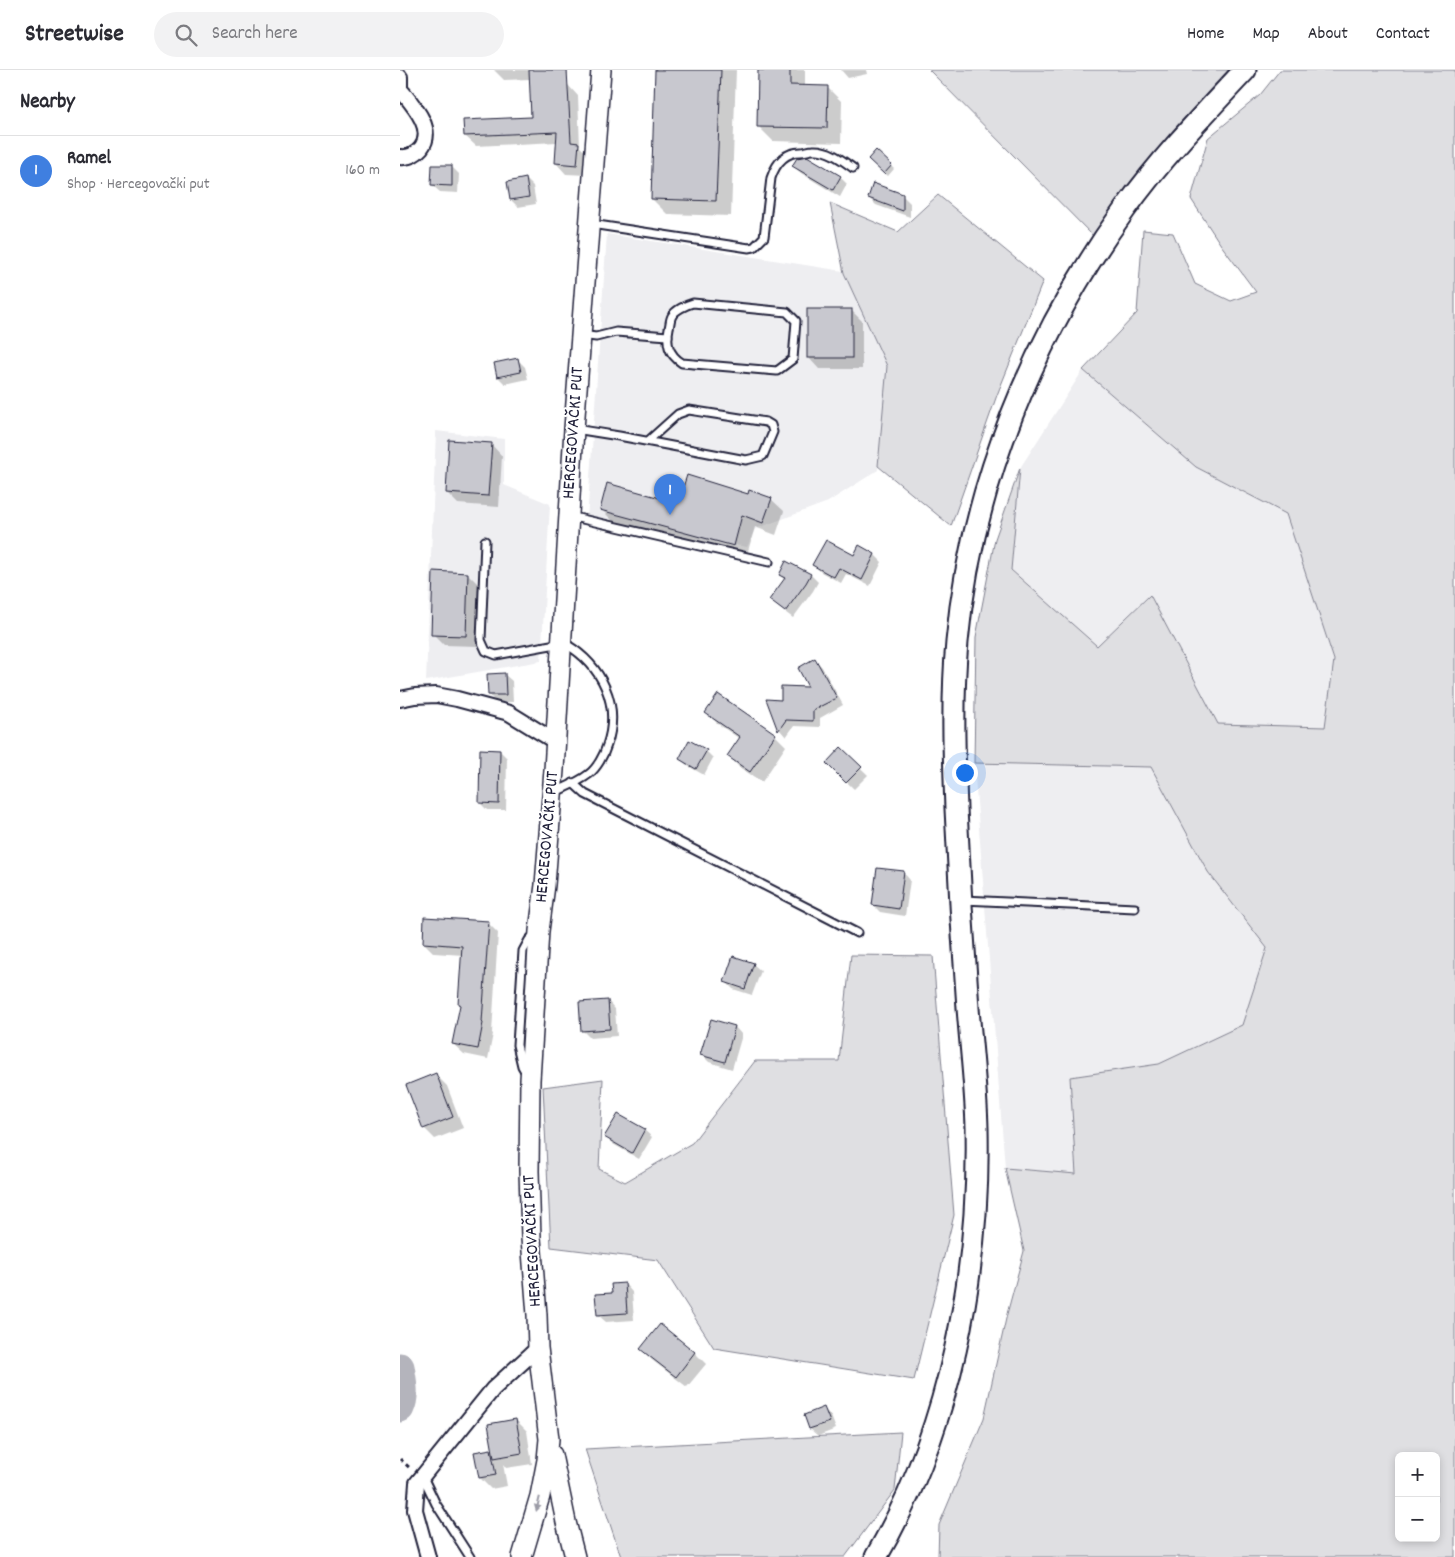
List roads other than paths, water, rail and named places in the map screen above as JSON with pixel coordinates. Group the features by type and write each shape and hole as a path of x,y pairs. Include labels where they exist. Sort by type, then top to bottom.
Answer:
{"main road":[{"name":"HERCEGOVAČKI PUT","path":"549,1439 538,1348 532,1246 530,1080 539,931 545,884 556,742 574,429 601,70"},
{"path":"876,1557 896,1522 918,1470 943,1395 963,1312 972,1245 977,1183 977,1127 960,900 953,718 957,640 964,585 974,532 996,460 1017,402 1059,314 1084,270 1111,228 1147,179 1245,70"},
{"path":"522,1557 540,1496 549,1439"},
{"path":"549,1439 558,1488 576,1557"},
{"path":"892,1557 896,1522"}],"street":[{"path":"400,77 400,89 416,109 426,129 424,144 418,152 408,158 400,157"},
{"path":"400,699 436,695 510,713 556,742"},
{"path":"428,1557 415,1510 418,1484 493,1389 538,1348"}],"lane":[{"path":"589,223 749,248 754,247 764,236 771,178 774,170 788,154 796,151 826,151 853,168"},
{"path":"693,303 787,312 796,321 793,359 777,370 682,363 676,359 670,350 667,342 668,336 672,316 680,309 693,303"},
{"path":"581,335 596,337 616,332 668,336"},
{"path":"574,429 746,460 763,456 774,432 766,422 689,410 678,414 648,441"},
{"path":"569,516 769,562"},
{"path":"484,541 481,640 486,651 496,655 562,643 581,654 596,670 608,693 612,716 610,734 602,758 590,774 552,794"},
{"path":"572,783 586,794 857,933"},
{"path":"960,900 1135,908"},
{"path":"422,1477 436,1504 470,1557"}],"waterway":[{"path":"400,1367 403,1393 400,1408"}],"place":[{"name":"Ramel","path":"670,515"}]}
